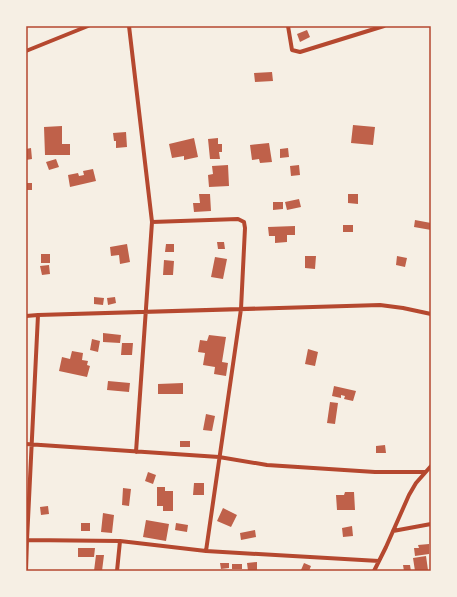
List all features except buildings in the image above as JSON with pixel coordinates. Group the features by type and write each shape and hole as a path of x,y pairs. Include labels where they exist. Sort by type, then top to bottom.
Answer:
{"street":[{"path":"26,51 88,26"},
{"path":"129,26 152,222 136,452"},
{"path":"288,26 292,50 300,52 384,26"},
{"path":"152,222 238,220 244,222 245,228 241,309 206,551"},
{"path":"26,316 380,305 431,314"},
{"path":"26,571 26,540 38,315"},
{"path":"26,444 219,457 267,465 367,471 426,472"},
{"path":"374,571 409,495 431,466"},
{"path":"393,531 431,524"},
{"path":"26,540 120,541 206,551 379,561"},
{"path":"117,571 120,541"}]}
